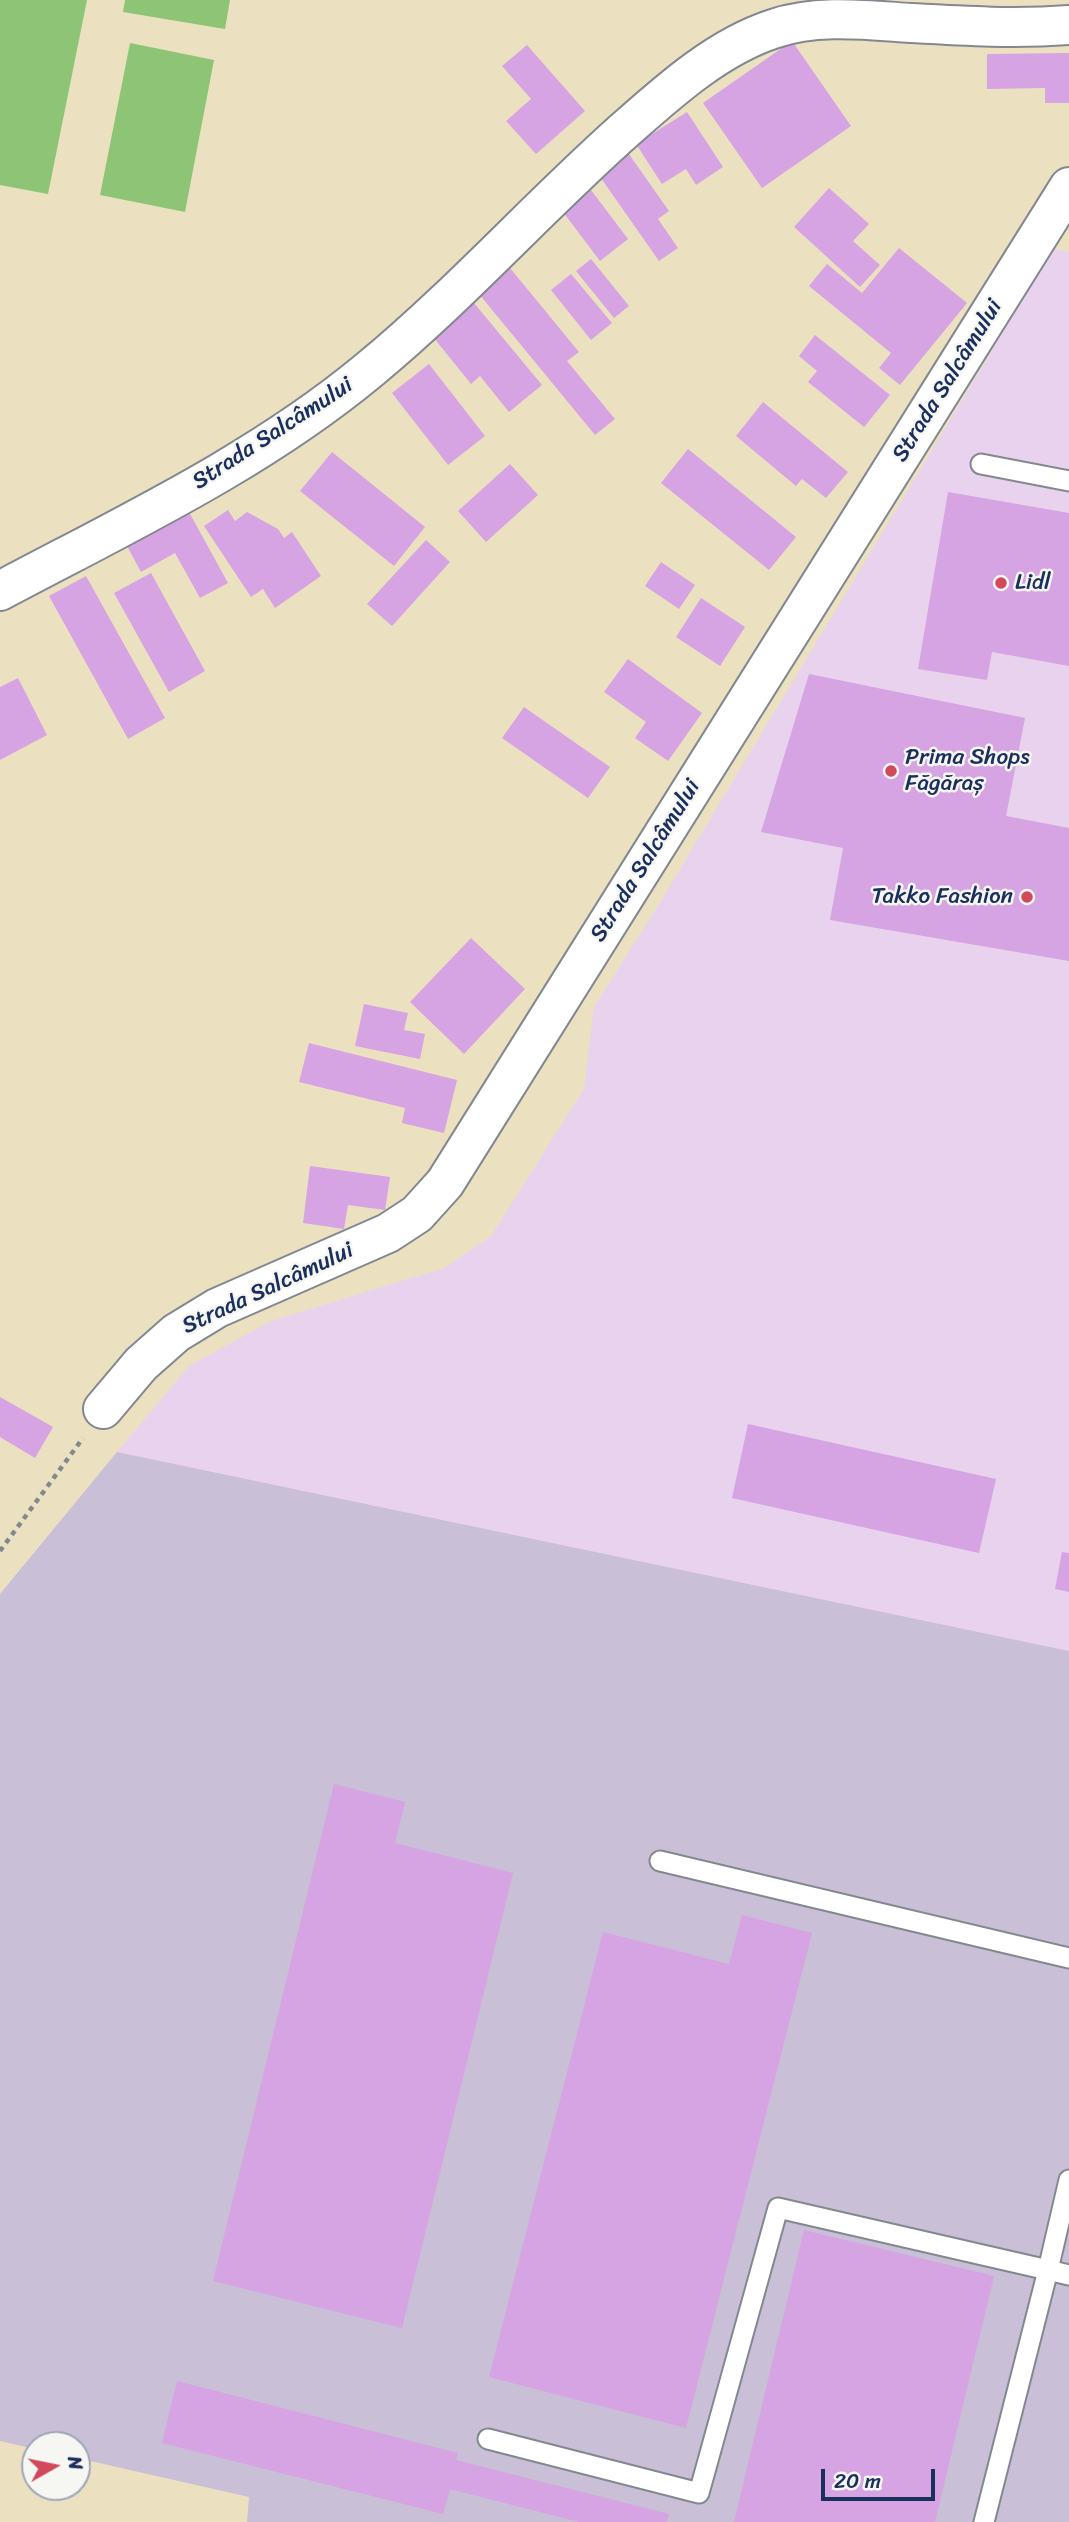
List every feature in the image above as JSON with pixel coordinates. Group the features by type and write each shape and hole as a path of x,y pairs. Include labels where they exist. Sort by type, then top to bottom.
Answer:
{"street":[{"name":"Strada Salcâmului","path":"0,591 237,463 310,415 369,370 428,317 545,202 654,104 700,68 744,41 792,24 844,19 1014,28 1069,24"},
{"name":"Strada Salcâmului","path":"103,1409 141,1364 176,1333 217,1308 388,1233 417,1214 444,1183 1069,187"}],"lane":[{"path":"981,464 1069,481"},
{"path":"660,1861 1069,1958"},
{"path":"984,2522 1069,2180"},
{"path":"488,2439 699,2493 778,2208 1069,2274"}],"path":[{"path":"0,1550 103,1409"}],"shaded area":[{"path":"1053,249 1069,252 1069,1651 117,1452 189,1366 271,1321 444,1268 491,1236 584,1089 594,1007 659,904"},
{"path":"117,1452 1069,1651 1069,2522 247,2522 249,2497 91,2461 91,2431 21,2431 21,2446 0,2441 0,1594"}],"green space":[{"path":"0,0 87,0 48,194 0,185"},
{"path":"125,0 230,0 225,29 123,12"},
{"path":"130,43 214,60 185,212 100,195"}],"building":[{"path":"792,41 851,126 762,188 703,103"},
{"path":"527,45 585,111 536,154 506,121 531,99 502,66"},
{"path":"1069,53 1069,103 1045,103 1045,88 987,89 987,54"},
{"path":"687,112 723,167 696,185 686,169 662,184 636,144"},
{"path":"626,150 669,211 658,219 678,248 659,261 596,171"},
{"path":"829,188 869,224 853,241 880,265 860,287 794,227"},
{"path":"591,190 628,239 600,261 563,212"},
{"path":"899,248 967,303 900,385 879,368 891,353 809,286 827,264 862,293"},
{"path":"591,259 629,306 614,318 576,271"},
{"path":"510,268 579,352 567,361 615,419 595,435 479,294"},
{"path":"571,274 612,323 591,340 551,290"},
{"path":"474,303 542,385 509,412 480,376 471,384 433,337"},
{"path":"815,335 890,395 864,427 808,382 817,371 799,356"},
{"path":"429,364 485,436 448,465 392,393"},
{"path":"763,402 848,472 826,498 802,479 796,486 736,436"},
{"path":"688,449 796,537 769,570 661,483"},
{"path":"332,452 425,527 394,566 300,491"},
{"path":"510,464 538,495 486,542 458,511"},
{"name":"Lidl","path":"948,492 1069,513 1069,666 992,652 987,680 918,669"},
{"path":"228,510 235,521 247,512 278,529 284,538 292,532 321,576 275,608 263,589 251,597 204,526"},
{"path":"189,512 228,583 200,598 175,553 141,572 127,546"},
{"path":"426,540 450,562 392,626 367,604"},
{"path":"661,562 695,585 679,609 645,586"},
{"path":"151,573 205,671 169,692 114,593"},
{"path":"86,576 165,718 128,739 49,596"},
{"path":"701,598 745,627 720,666 676,637"},
{"path":"628,659 702,713 668,761 635,738 646,722 604,692"},
{"name":"Prima Shops Făgăraș","path":"809,674 1025,718 1006,816 1069,828 1069,961 830,920 843,848 761,832"},
{"path":"18,678 47,735 0,760 0,687"},
{"path":"524,707 610,767 588,798 502,738"},
{"path":"471,938 525,989 464,1054 410,1002"},
{"path":"364,1004 408,1013 404,1030 425,1034 420,1059 355,1046"},
{"path":"309,1043 457,1080 444,1133 402,1123 405,1108 299,1082"},
{"path":"310,1166 390,1177 385,1210 348,1205 344,1229 303,1223"},
{"path":"0,1397 53,1427 35,1458 0,1437"},
{"path":"748,1424 996,1479 979,1553 732,1498"},
{"path":"1062,1552 1069,1553 1069,1592 1055,1589"},
{"path":"334,1784 405,1802 395,1843 513,1873 402,2328 213,2281"},
{"path":"742,1915 812,1933 686,2428 489,2377 603,1932 729,1964"},
{"path":"804,2230 994,2276 935,2522 734,2522"},
{"path":"177,2381 458,2453 456,2460 669,2514 667,2522 579,2522 450,2489 443,2514 162,2443"}],"place":[{"name":"Lidl","path":"1001,583"},
{"name":"Prima Shops Făgăraș","path":"891,771"},
{"name":"Takko Fashion","path":"1027,897"}]}
